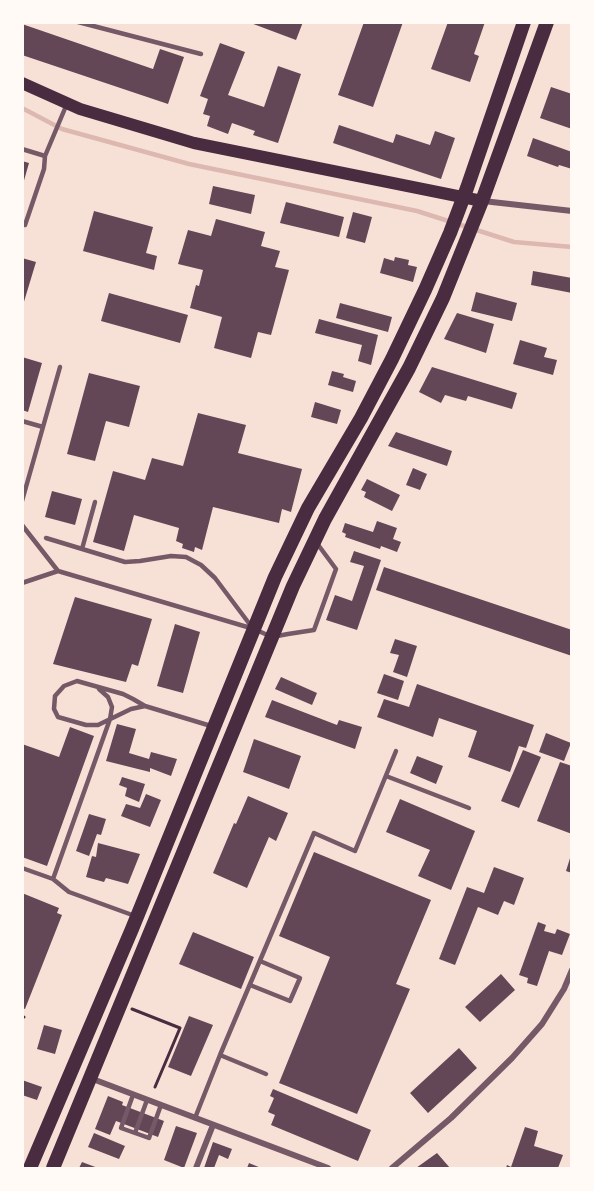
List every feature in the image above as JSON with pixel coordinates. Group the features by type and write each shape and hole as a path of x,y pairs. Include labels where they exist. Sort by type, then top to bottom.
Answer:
{"main road":[{"path":"30,1168 137,916 275,577 308,508 361,418 392,359 450,233 524,22"},
{"path":"53,1168 293,586 325,519 409,368 443,298 480,206 547,22"},
{"path":"22,83 80,109 195,143 480,206"}],"street":[{"path":"480,206 572,211"},
{"path":"392,1168 451,1118 512,1058 542,1024 564,989 572,970"},
{"path":"90,1078 328,1168"},
{"path":"196,1168 213,1125"}],"lane":[{"path":"78,22 201,54"},
{"path":"26,225 44,169 45,156 67,104"},
{"path":"22,149 45,156"},
{"path":"22,501 60,367"},
{"path":"22,421 44,427"},
{"path":"82,549 95,502"},
{"path":"22,525 58,571"},
{"path":"46,538 125,562 171,556 186,557 201,565 215,578 254,629"},
{"path":"22,583 58,571 254,629 272,637 314,630 336,569 315,541"},
{"path":"145,706 131,709 98,725 86,725 58,717 54,709 55,696 64,686 76,681 213,727"},
{"path":"53,879 110,719 112,707 108,697 98,687"},
{"path":"195,1118 314,833 355,851 396,751"},
{"path":"386,776 470,808"},
{"path":"22,868 53,879 69,892 137,916"},
{"path":"250,985 290,1001 300,978 260,961"},
{"path":"220,1055 266,1074"},
{"path":"133,1095 121,1128 149,1138 161,1105"},
{"path":"135,1133 147,1100"}],"path":[{"path":"132,1009 180,1028 155,1087"}],"building":[{"path":"248,22 303,22 296,40"},
{"path":"364,22 403,22 373,107 338,95"},
{"path":"448,22 485,22 474,54 479,56 470,82 431,69"},
{"path":"22,24 153,69 160,49 184,57 168,104 22,55"},
{"path":"220,43 245,52 228,95 264,107 278,66 301,74 278,143 253,135 255,131 232,123 228,134 207,126 210,116 203,114 208,99 200,96"},
{"path":"551,87 572,94 572,129 540,118"},
{"path":"339,125 393,143 396,134 430,145 435,131 455,138 441,179 333,143"},
{"path":"533,138 572,152 572,169 559,165 558,167 527,156"},
{"path":"22,161 29,163 23,184 22,184"},
{"path":"213,186 255,195 251,214 209,204"},
{"path":"286,202 344,217 339,237 280,223"},
{"path":"94,211 153,227 146,253 157,256 154,270 83,251"},
{"path":"353,212 372,217 365,243 346,238"},
{"path":"216,219 265,232 261,246 280,251 275,267 289,270 271,335 258,332 251,358 214,348 222,317 190,308 203,270 178,264 188,230 211,236"},
{"path":"395,257 409,260 408,265 417,267 413,282 380,273 384,258 394,261"},
{"path":"22,258 36,262 23,305 22,305"},
{"path":"533,271 572,278 572,293 531,285"},
{"path":"476,292 517,303 512,321 471,311"},
{"path":"109,293 188,315 180,343 101,321"},
{"path":"340,303 392,317 388,332 336,318"},
{"path":"457,313 494,324 486,353 444,339"},
{"path":"319,319 378,335 371,365 358,361 362,345 315,333"},
{"path":"520,340 547,348 544,357 557,360 553,375 513,364"},
{"path":"22,357 42,363 28,412 22,410"},
{"path":"432,367 517,393 512,409 468,396 466,401 445,395 441,403 419,392"},
{"path":"332,371 344,374 343,377 356,381 353,392 328,385"},
{"path":"89,373 140,386 129,427 106,421 95,461 67,454"},
{"path":"315,402 341,410 337,424 311,417"},
{"path":"198,413 246,425 238,453 302,469 291,512 282,509 279,523 213,507 202,550 195,547 194,552 182,548 183,544 176,541 179,528 134,515 124,551 93,542 113,471 145,480 152,458 183,466"},
{"path":"396,432 452,451 447,466 388,446"},
{"path":"413,468 427,474 420,490 406,485"},
{"path":"367,479 400,495 392,511 364,497 366,492 361,490"},
{"path":"52,491 82,499 75,525 45,517"},
{"path":"377,521 397,528 393,539 401,542 397,552 381,546 380,549 345,537 346,534 342,532 345,523 373,532"},
{"path":"354,551 381,560 357,630 326,620 335,595 352,601 364,566 350,562"},
{"path":"384,567 572,630 572,656 376,590"},
{"path":"75,597 152,619 138,666 132,664 126,682 53,664"},
{"path":"175,624 200,632 183,693 157,686"},
{"path":"395,639 417,646 407,677 393,672 399,655 390,653"},
{"path":"384,674 404,681 398,700 377,693"},
{"path":"281,677 317,693 312,705 275,689"},
{"path":"417,684 534,725 526,748 519,746 510,772 468,757 477,731 439,718 433,737 377,717 384,699 409,707"},
{"path":"272,700 337,725 339,720 362,727 355,749 265,717"},
{"path":"117,724 136,729 129,753 149,759 151,752 177,759 171,776 150,768 150,772 106,761"},
{"path":"70,727 94,736 47,866 22,857 22,744 59,757"},
{"path":"546,733 571,743 564,761 539,752"},
{"path":"254,739 301,756 289,789 243,772"},
{"path":"523,750 541,757 519,808 501,801"},
{"path":"417,756 443,766 436,784 410,773"},
{"path":"560,762 572,766 572,834 537,821"},
{"path":"122,777 145,784 139,802 125,796 127,788 119,785"},
{"path":"146,794 161,800 150,827 121,816 126,804 140,808"},
{"path":"248,796 288,813 276,841 269,837 247,888 213,873"},
{"path":"400,799 475,831 451,890 418,876 430,850 386,832"},
{"path":"89,814 106,819 101,835 97,834 89,856 76,851"},
{"path":"98,843 140,854 128,884 106,878 104,882 86,877 92,856 96,857"},
{"path":"314,852 431,900 396,984 410,989 357,1114 279,1083 330,957 279,936"},
{"path":"572,855 572,873 566,871"},
{"path":"494,867 524,878 514,905 504,901 498,915 478,907 455,965 439,959 467,887 484,893"},
{"path":"22,893 59,908 57,913 62,915 25,1009 22,1008"},
{"path":"538,922 546,925 544,931 555,934 557,929 570,934 562,955 549,951 537,986 527,983 528,978 519,975"},
{"path":"193,932 254,957 241,989 179,964"},
{"path":"501,974 515,990 480,1022 465,1007"},
{"path":"189,1016 213,1025 191,1076 168,1067"},
{"path":"44,1025 62,1030 55,1054 37,1049"},
{"path":"459,1048 477,1068 428,1113 410,1093"},
{"path":"22,1080 42,1087 37,1100 22,1095"},
{"path":"273,1089 371,1130 358,1161 271,1125 275,1115 268,1112 274,1098 270,1096"},
{"path":"108,1096 123,1102 122,1105 164,1121 158,1137 116,1121 110,1135 95,1129"},
{"path":"176,1126 197,1133 184,1168 164,1160"},
{"path":"525,1127 538,1131 534,1146 563,1155 558,1168 506,1168 507,1165 511,1167"},
{"path":"94,1133 125,1146 119,1159 88,1147"},
{"path":"213,1142 232,1149 228,1159 219,1155 214,1168 204,1168"},
{"path":"437,1153 450,1168 416,1168"},
{"path":"82,1162 98,1168 79,1168"},
{"path":"249,1163 261,1168 247,1168"}],"waterway":[{"path":"22,108 62,129 189,164 417,211 514,242 572,247"}]}
